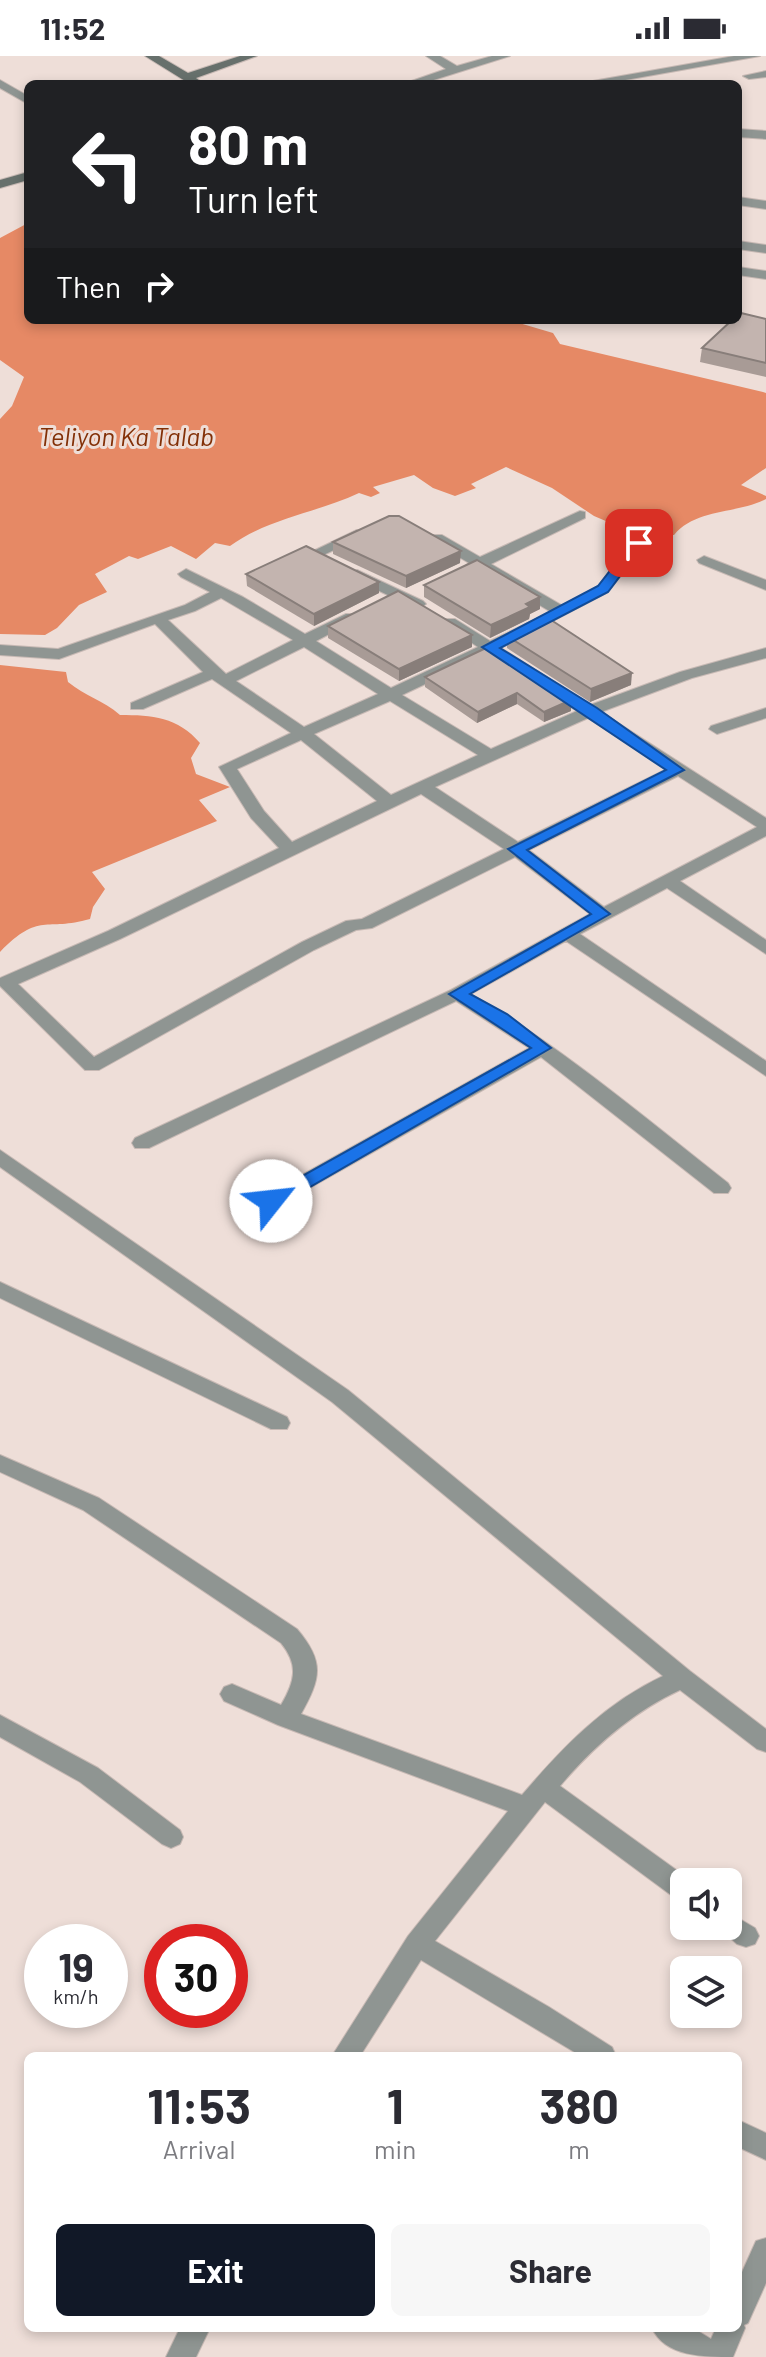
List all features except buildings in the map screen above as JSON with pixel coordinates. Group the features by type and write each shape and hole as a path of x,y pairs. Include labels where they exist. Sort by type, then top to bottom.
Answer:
{"street":[{"path":"151,56 193,80 251,56"},
{"path":"432,56 457,71"},
{"path":"426,80 504,56"},
{"path":"607,80 754,56"},
{"path":"749,76 766,74"},
{"path":"442,76 448,80"},
{"path":"0,83 24,98"},
{"path":"742,133 766,135"},
{"path":"0,177 24,171"},
{"path":"0,184 24,177"},
{"path":"742,202 766,205"},
{"path":"742,246 766,249"},
{"path":"742,272 766,275"},
{"path":"456,575 580,515"},
{"path":"142,1143 457,994 766,827 490,647 314,554 371,527"},
{"path":"421,529 563,612"},
{"path":"290,850 257,814 227,767 390,695 563,612 603,589 639,543"},
{"path":"704,560 766,585"},
{"path":"186,574 305,639 490,756"},
{"path":"0,650 59,654 190,608 221,592"},
{"path":"137,706 220,677 395,598"},
{"path":"158,618 220,677 301,732 389,802"},
{"path":"677,770 366,924 352,925 308,946 92,1066 3,984 114,935 389,802 592,711 686,675 766,653"},
{"path":"717,729 766,713"},
{"path":"423,787 516,849 602,914"},
{"path":"666,879 766,948"},
{"path":"567,933 766,1070"},
{"path":"457,994 501,1018 543,1048 721,1188"},
{"path":"271,1201 543,1048"},
{"path":"0,1157 340,1396 682,1678 766,1742"},
{"path":"0,1289 279,1423"},
{"path":"0,1463 91,1504 289,1636 301,1648 309,1665 303,1687 286,1718"},
{"path":"348,2052 417,1944 526,1807 580,1745 644,1696 682,1678"},
{"path":"232,1694 286,1718 526,1807"},
{"path":"0,1725 89,1775 171,1837"},
{"path":"543,1787 670,1880"},
{"path":"417,1944 540,2015 597,2052"},
{"path":"742,2135 766,2147"},
{"path":"742,2304 766,2251"},
{"path":"180,2357 194,2332"},
{"path":"673,2332 716,2357 729,2332"}],"water":[{"name":"Teliyon Ka Talab","path":"24,225 24,324 523,324 553,333 560,344 766,393 766,468 741,485 766,496 766,499 694,520 674,535 641,536 594,516 552,488 506,467 471,484 476,488 455,496 433,488 414,475 373,487 380,493 371,497 359,493 277,522 230,546 215,543 196,559 171,546 138,559 129,556 95,574 107,592 79,605 57,628 45,635 0,634 0,419 12,406 24,377 0,360 0,238"},
{"path":"0,665 66,672 68,682 120,715 164,719 183,728 200,743 191,758 196,774 230,787 199,800 217,821 92,872 105,889 93,907 90,919 34,927 0,952"}],"route":[{"path":"271,1201 543,1048 501,1018 457,994 602,914 516,849 677,770 592,711 490,647 603,589 639,543"}]}
